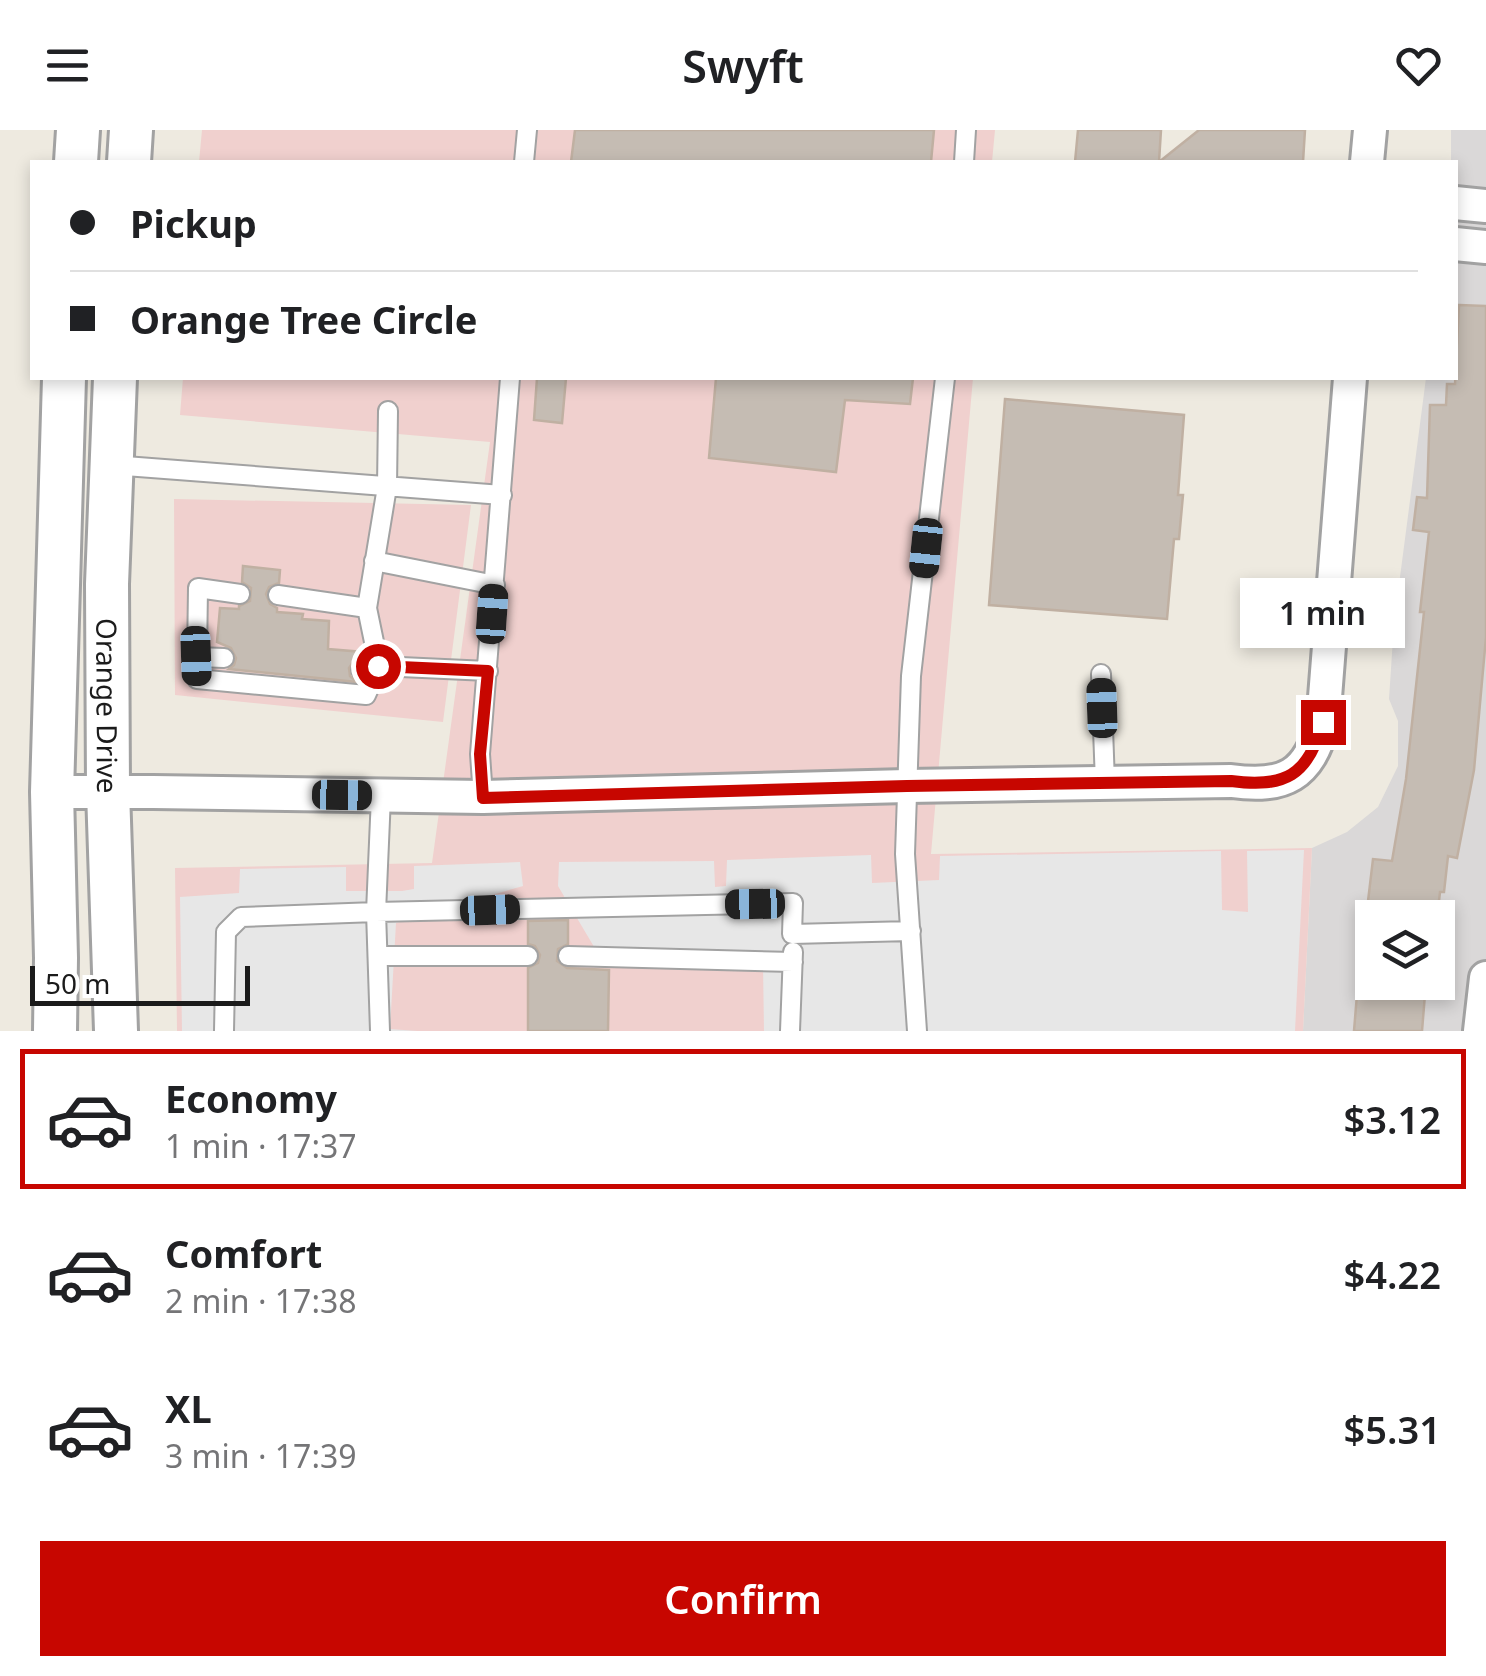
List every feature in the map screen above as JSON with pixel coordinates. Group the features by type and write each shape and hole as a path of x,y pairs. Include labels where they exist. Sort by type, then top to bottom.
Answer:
{"street":[{"path":"76,160 78,130"},
{"path":"129,160 131,130"},
{"path":"1367,160 1370,130"},
{"path":"1458,203 1486,206"},
{"path":"1458,244 1486,247"},
{"name":"Orange Drive","path":"55,1031 52,792 64,380"},
{"name":"Orange Drive","path":"115,380 107,584 108,792 116,1031"},
{"path":"52,792 483,798 907,786 1274,782 1307,761 1316,747 1323,722 1350,380"},
{"path":"1480,1031 1486,978"}],"lane":[{"path":"524,160 527,130"},
{"path":"964,160 966,130"},
{"path":"483,798 480,754 510,380"},
{"path":"918,1031 905,854 911,676 945,380"},
{"path":"240,594 198,588 197,679 366,695 370,668 367,608 387,487 388,411"},
{"path":"112,465 502,494"},
{"path":"374,562 495,585"},
{"path":"278,595 367,608"},
{"path":"196,656 224,658"},
{"path":"370,668 488,671"},
{"path":"1101,674 1104,783"},
{"path":"380,1031 376,912 381,796"},
{"path":"224,1031 226,932 241,917 793,903 790,1031"},
{"path":"792,934 911,931"},
{"path":"378,956 528,956"},
{"path":"568,956 794,962"}],"shaded area":[{"path":"202,130 995,130 992,160 199,160"},
{"path":"1451,130 1486,130 1486,1031 1303,1031 1312,848 1347,832 1378,807 1398,766 1398,721 1389,699 1394,623 1426,380 1458,380 1458,160 1451,160"},
{"path":"183,380 973,380 931,854 1312,848 1303,1031 177,1031 175,868 432,863 490,442 180,415"},
{"path":"174,499 471,505 443,722 175,695"},
{"path":"1304,850 1295,1031 764,1031 763,965 606,967 558,886 559,862 714,861 715,887 726,886 727,860 871,855 872,883 939,880 940,856 1221,851 1222,910 1248,912 1247,851"},
{"path":"520,862 523,886 396,923 390,1029 417,1031 182,1031 180,897 239,893 240,869 346,867 346,891 402,891 414,889 414,866"}],"building":[{"path":"575,130 934,130 931,160 571,160"},
{"path":"1078,130 1161,130 1159,160 1075,160"},
{"path":"1199,130 1305,130 1303,160 1162,160"},
{"path":"1459,305 1486,306 1486,637 1474,770 1457,858 1448,856 1444,892 1440,892 1439,900 1368,900 1373,859 1392,861 1406,779 1429,532 1413,530 1417,497 1427,498 1430,405 1446,405 1447,384 1458,380"},
{"path":"537,380 566,380 562,423 534,420"},
{"path":"716,380 913,380 910,404 845,400 836,472 709,458"},
{"path":"1005,399 1184,415 1178,495 1183,495 1179,539 1174,539 1167,619 989,605"},
{"path":"243,566 280,570 279,583 269,587 266,594 277,612 329,621 328,649 363,652 362,658 355,659 349,668 350,676 357,682 229,669 236,658 231,648 217,642 220,608 239,609 250,601 251,588 242,582"},
{"path":"568,920 568,944 558,949 557,961 567,968 609,970 608,1031 528,1031 528,968 538,963 540,955 535,946 528,944 528,921"},
{"path":"1357,1000 1425,1000 1422,1031 1354,1031"}],"route":[{"path":"378,666 488,671 480,754 483,798 907,786 1231,781 1252,784 1274,782 1307,761 1316,747 1323,722"}]}
